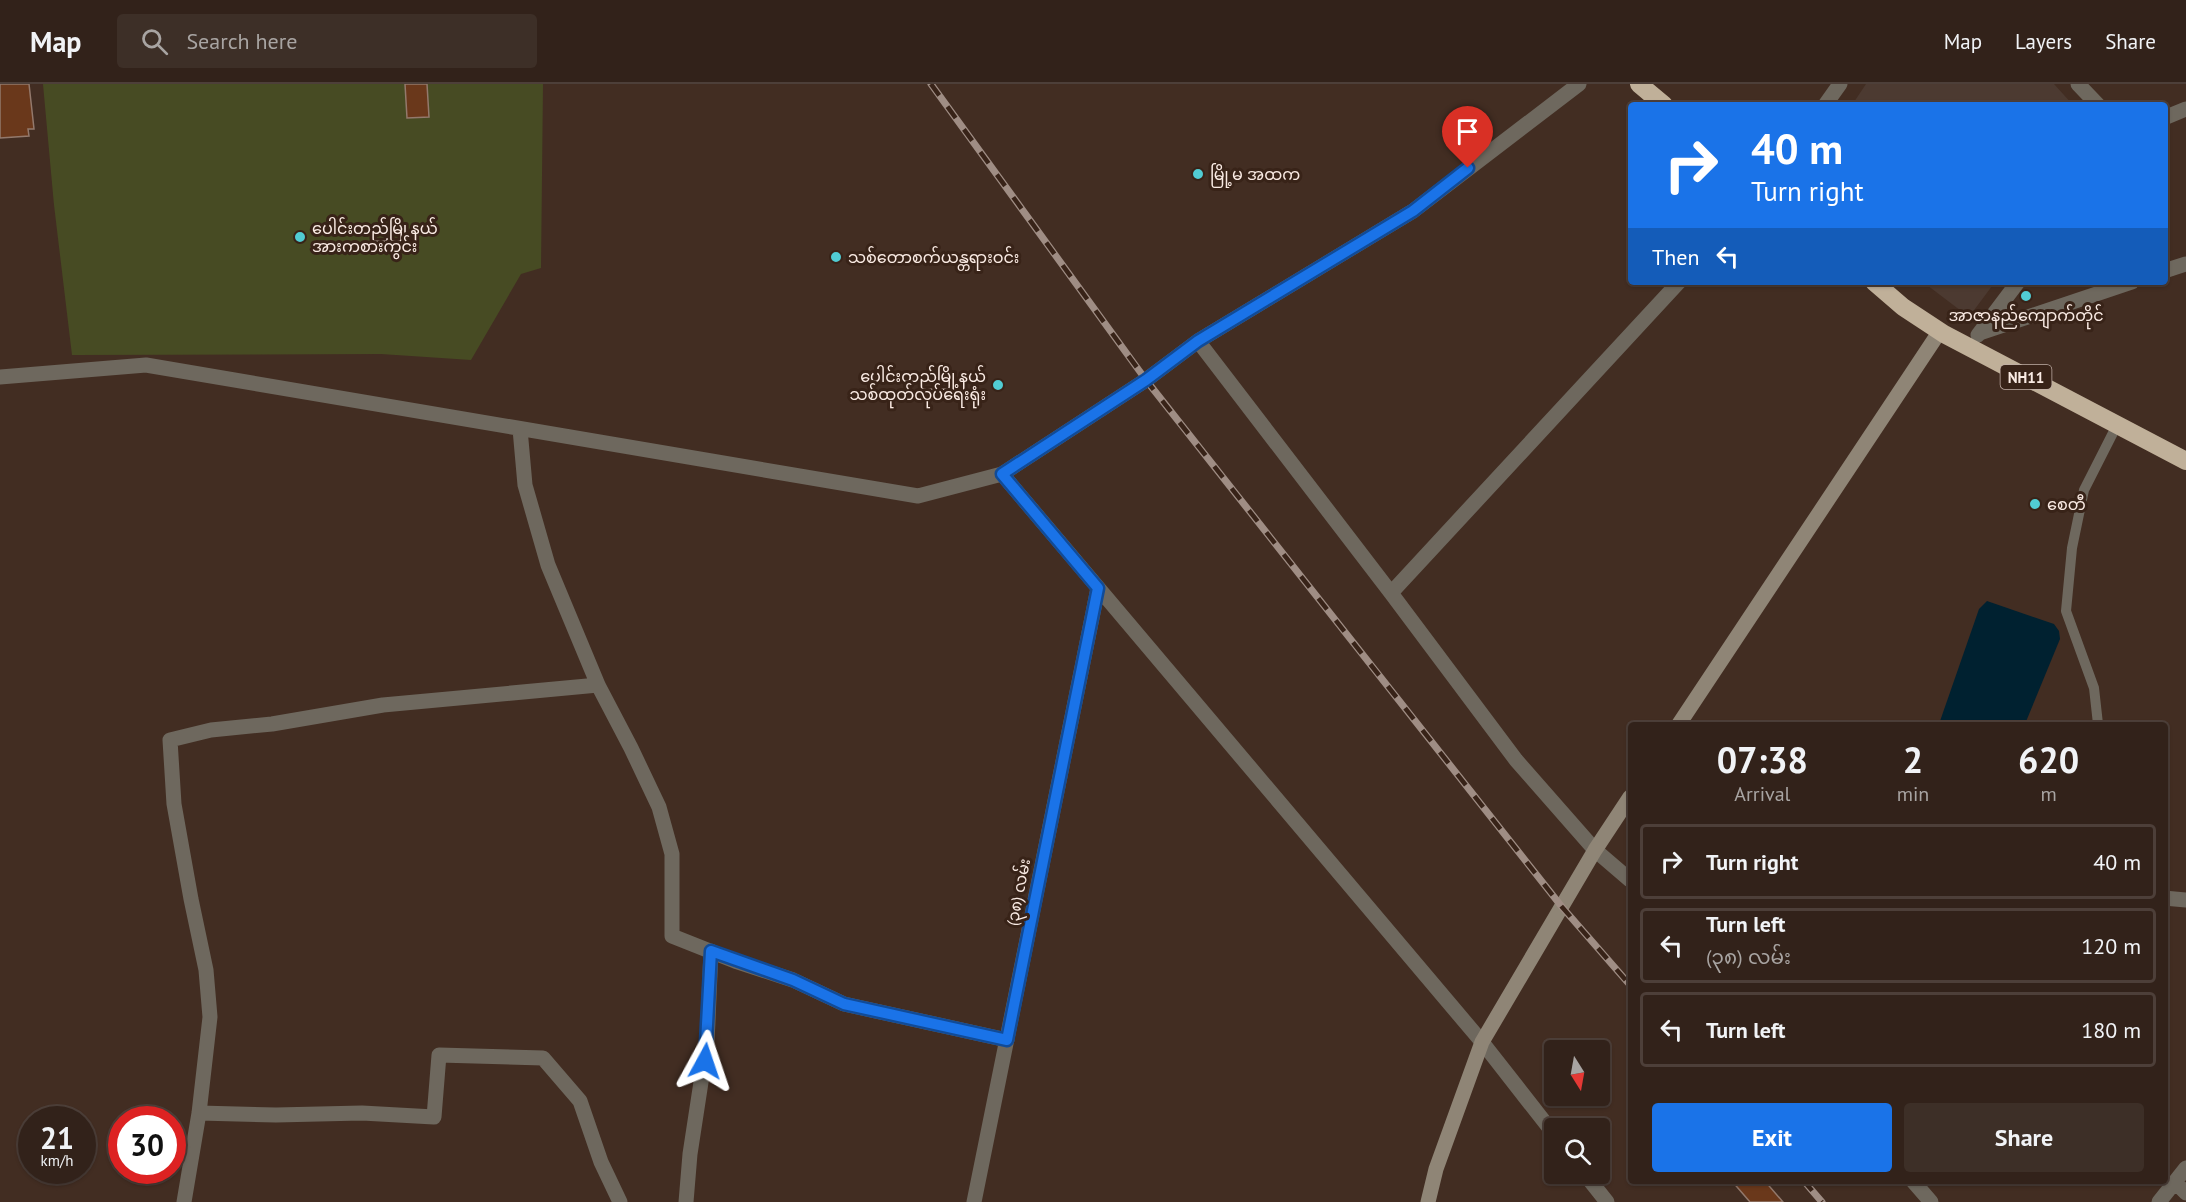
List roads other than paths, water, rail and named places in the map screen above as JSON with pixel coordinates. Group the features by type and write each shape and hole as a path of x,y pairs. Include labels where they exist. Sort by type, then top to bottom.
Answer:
{"highway":[{"path":"1639,84 1660,102"},
{"name":"NH11","path":"1877,285 1903,307 1940,331 1975,340 2117,425 2186,461"}],"street":[{"path":"0,377 146,365 918,496 1002,474 1146,380 1198,341 1413,211 1579,84"},
{"path":"1827,102 1840,84"},
{"path":"2078,84 2095,102"},
{"path":"2168,116 2186,109"},
{"path":"2168,270 2186,264"},
{"path":"1391,593 1676,285"},
{"path":"1975,340 2016,285"},
{"path":"1975,340 2124,285"},
{"path":"1680,722 1940,331"},
{"path":"1198,341 1516,760 1595,850 1628,878"},
{"path":"520,429 525,485 548,565 598,686 659,807 672,854 670,908 672,936 793,980 844,1004 1007,1040"},
{"path":"1002,474 1482,1042 1544,1121"},
{"name":"(၃၈) လမ်း","path":"974,1202 1098,588"},
{"path":"184,1202 199,1113 210,1017 206,970 174,804 170,740 211,730 272,724 383,705 598,686"},
{"path":"1428,1202 1436,1169 1482,1042 1595,850 1628,800"},
{"path":"2168,898 2186,900"},
{"path":"686,1202 690,1154 707,1043 711,951"},
{"path":"199,1113 276,1115 362,1113 434,1117 439,1055 543,1058 580,1101 601,1162 620,1202"},
{"path":"2159,1202 2186,1168"},
{"path":"2175,1182 2186,1194"},
{"path":"1593,1184 1607,1202"},
{"path":"1915,1184 1931,1202"}],"lane":[{"path":"2098,722 2094,688 2066,611 2072,548 2084,490 2117,425"}],"water":[{"path":"1987,601 2054,624 2059,631 2060,639 2026,722 1940,722 1979,609"}],"railway":[{"path":"931,84 1146,380 1562,907 1628,983"},
{"path":"1806,1184 1822,1202"}],"place":[{"name":"မြို့မ အထက","path":"1198,174"},
{"name":"‌ပေါင်းတည်မြို့နယ် အားကစားကွင်း","path":"300,237"},
{"name":"သစ်တောစက်ယန္တရားဝင်း","path":"836,257"},
{"name":"အာဇာနည်ကျောက်တိုင်","path":"2026,296"},
{"name":"ပေါင်းတည်မြို့နယ် သစ်ထုတ်လုပ်ရေးရုံး","path":"998,385"},
{"name":"စေတီ","path":"2035,504"}]}
